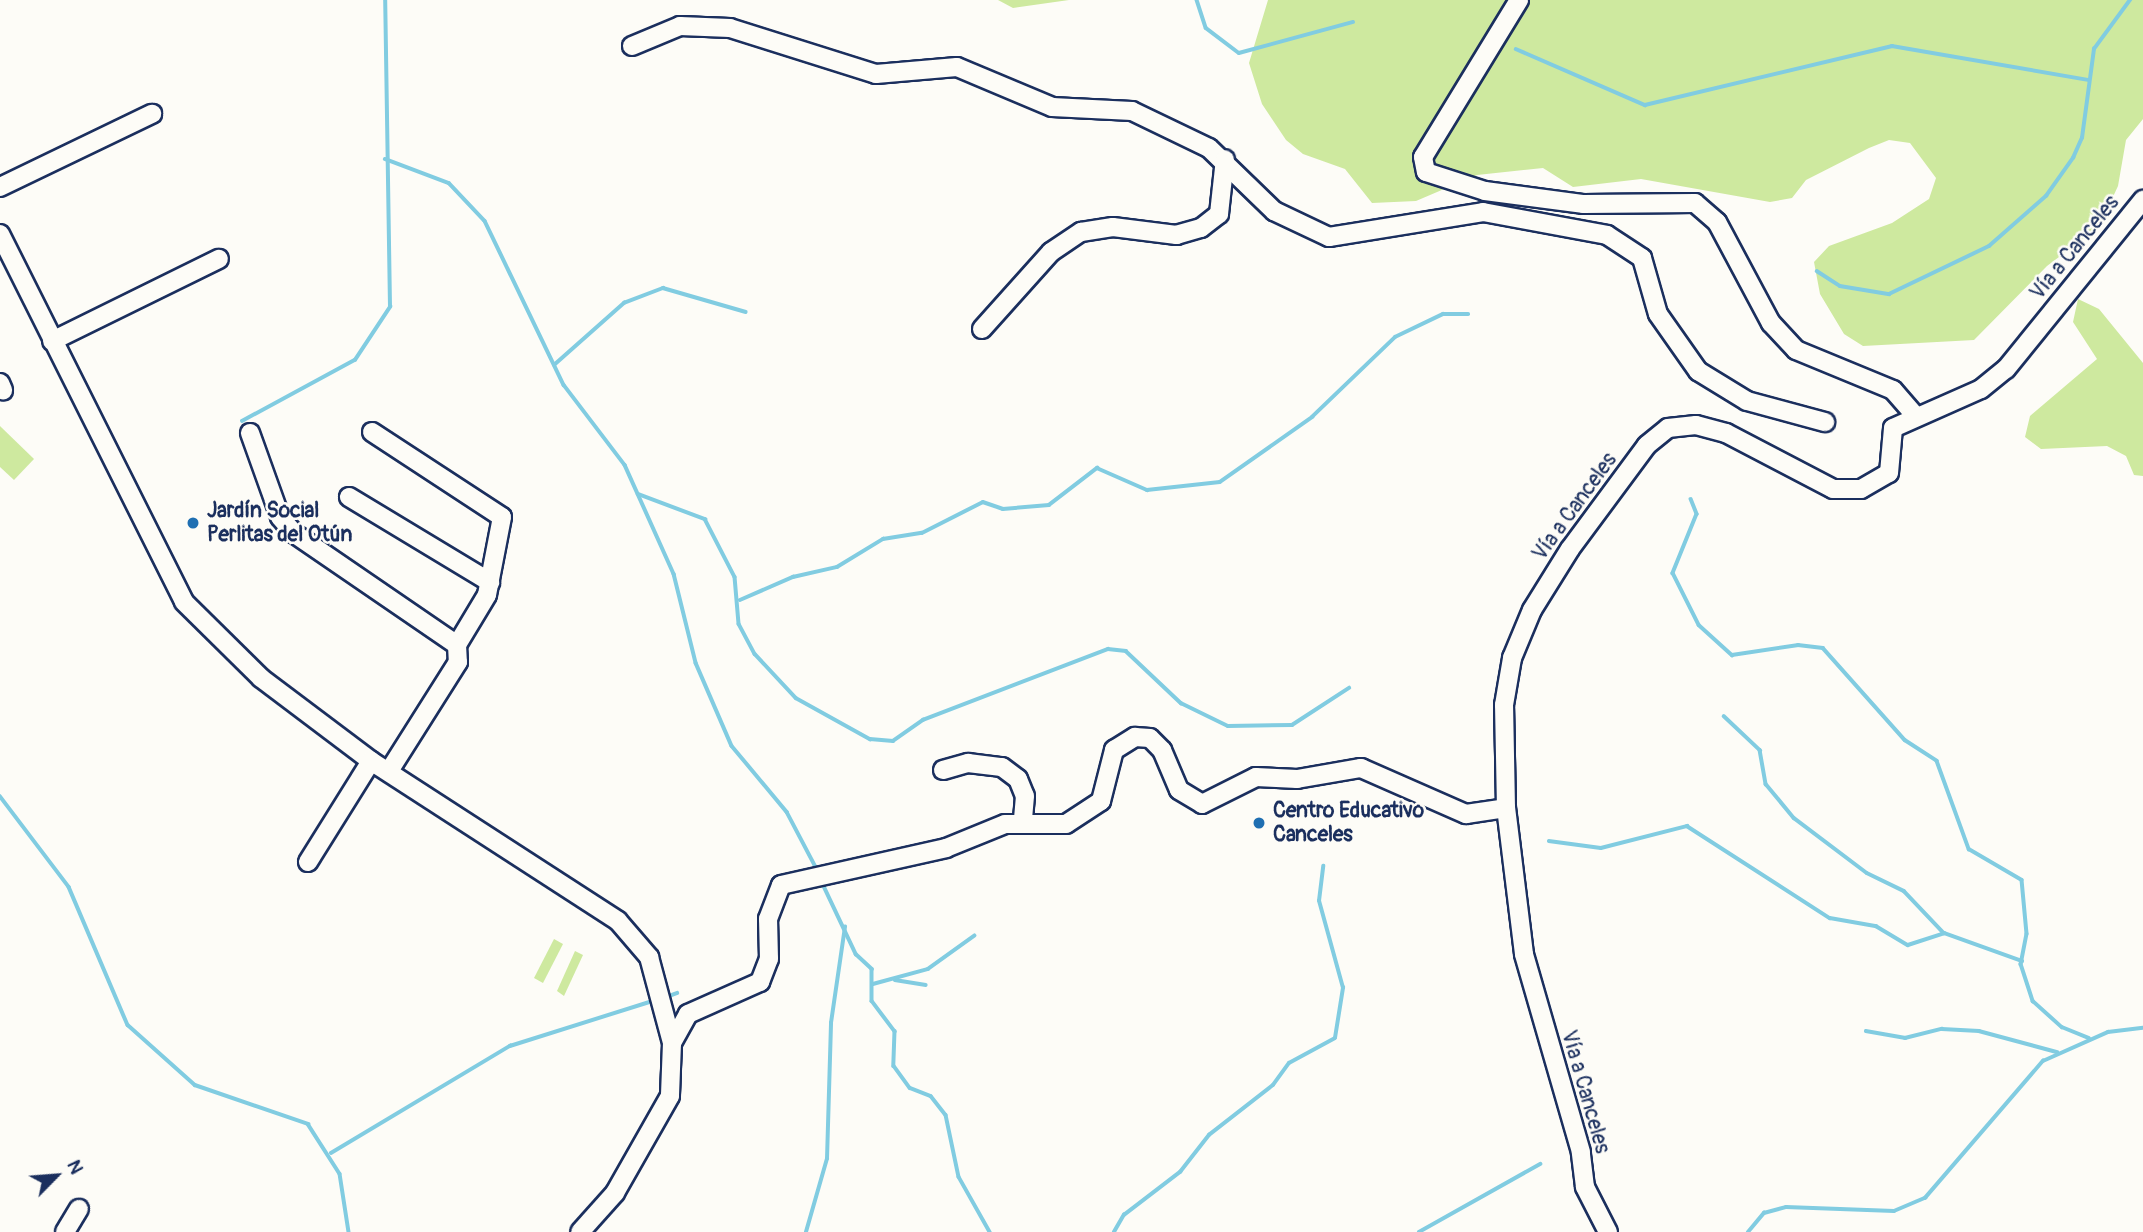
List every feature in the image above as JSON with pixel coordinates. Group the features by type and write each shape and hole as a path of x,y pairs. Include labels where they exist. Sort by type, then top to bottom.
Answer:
{"street":[{"path":"1519,0 1423,157 1426,172 1485,191 1584,204 1695,203 1717,222 1771,323 1796,351 1893,390 1915,415"},
{"path":"632,46 680,26 730,28 876,74 957,67 1052,107 1099,104 1132,111 1225,159 1274,211 1329,237 1483,212 1565,224 1631,246 1648,269 1658,314 1698,371 1747,401 1825,422"},
{"path":"0,187 152,114"},
{"path":"982,329 1051,251 1081,232 1113,227 1176,235 1201,228 1219,214 1225,159"},
{"path":"1483,212 1485,191"},
{"name":"Vía a Canceles","path":"1608,1232 1585,1186 1581,1153 1524,954 1506,808 1504,705 1512,658 1532,610 1570,549 1647,445 1668,428 1696,425 1726,433 1806,480 1833,489 1861,489 1889,473 1893,429 1915,415 1981,389 2006,369 2143,200"},
{"path":"0,234 184,602 261,678 371,761 618,921 649,957 672,1043 670,1096 615,1192 580,1232"},
{"path":"52,341 219,259"},
{"path":"0,274 20,276"},
{"path":"372,432 501,516 490,582 457,645 458,662 389,771"},
{"path":"250,433 280,517 295,534 457,645"},
{"path":"349,497 490,582"},
{"path":"672,1043 688,1014 760,982 769,959 768,919 781,885 946,848 1023,820 1066,824 1080,817 1101,800 1114,750 1135,737 1150,738 1163,750 1179,790 1202,804 1256,777 1297,779 1361,768 1466,814 1506,808"},
{"path":"308,862 371,761"},
{"path":"943,770 968,763 1002,767 1018,779 1025,796 1023,820"},
{"path":"65,1232 79,1209"}],"green space":[{"path":"998,0 1069,0 1013,8"},
{"path":"1268,0 2143,0 2143,119 2126,140 2118,186 2099,227 2047,266 1974,340 1863,346 1844,334 1820,294 1814,262 1829,246 1892,223 1929,199 1936,178 1910,143 1889,140 1869,148 1806,180 1792,198 1770,202 1641,179 1573,187 1543,168 1477,175 1416,201 1372,203 1345,169 1303,154 1286,140 1262,104 1249,63"},
{"path":"2078,299 2099,309 2143,363 2143,476 2134,475 2126,456 2107,446 2041,449 2025,437 2030,416 2097,359 2073,322"},
{"path":"0,426 34,459 14,480 0,467"},
{"path":"554,939 563,944 543,983 534,978"},
{"path":"575,951 583,955 564,996 557,991"}],"waterway":[{"path":"242,421 355,360 390,307 385,0"},
{"path":"1197,0 1206,28 1239,53 1353,22"},
{"path":"1817,271 1840,286 1889,294 1989,246 2046,196 2073,158 2082,138 2094,49 2130,0"},
{"path":"1516,49 1645,105 1892,46 2089,80"},
{"path":"385,159 449,183 485,221 564,385 625,465 674,574 696,663 732,746 787,812 818,871"},
{"path":"554,365 624,303 663,288 746,312"},
{"path":"740,600 793,577 837,567 883,539 922,533 983,502 1003,509 1049,505 1097,468 1147,490 1220,482 1312,417 1395,337 1443,314 1468,314"},
{"path":"638,494 705,519 735,577 739,624 755,654 796,698 870,739 893,741 923,720 1108,649 1126,651 1181,703 1228,726 1292,725 1349,688"},
{"path":"1691,499 1697,514 1673,573 1699,625 1732,655 1798,645 1823,648 1905,740 1937,761 1969,849 2022,880 2027,934 2021,964 2033,1001 2062,1027 2089,1038"},
{"path":"1724,716 1760,750 1766,784 1794,818 1867,873 1904,891 1944,933 2022,961"},
{"path":"0,796 69,887 128,1025 195,1085 308,1124 340,1174 349,1232"},
{"path":"1549,841 1601,848 1687,826 1830,918 1876,926 1908,945 1944,933"},
{"path":"1114,1232 1124,1215 1180,1172 1209,1135 1273,1085 1289,1063 1335,1038 1343,988 1319,901 1323,866"},
{"path":"822,882 856,954 872,969 872,1001 895,1031 894,1066 910,1088 931,1096 946,1115 959,1177 990,1232"},
{"path":"806,1232 827,1159 831,1023 845,927"},
{"path":"873,984 928,969 974,936"},
{"path":"895,980 926,985"},
{"path":"664,998 677,993"},
{"path":"331,1153 510,1046 653,1001"},
{"path":"1748,1232 1764,1213 1786,1207 1894,1211 1925,1198 2043,1061 2108,1032 2143,1028"},
{"path":"1866,1031 1905,1038 1942,1029 1979,1031 2057,1052"},
{"path":"1419,1232 1540,1164"}],"place":[{"name":"Jardín Social Perlitas del Otún","path":"193,523"},
{"name":"Centro Educativo Canceles","path":"1259,823"}]}
